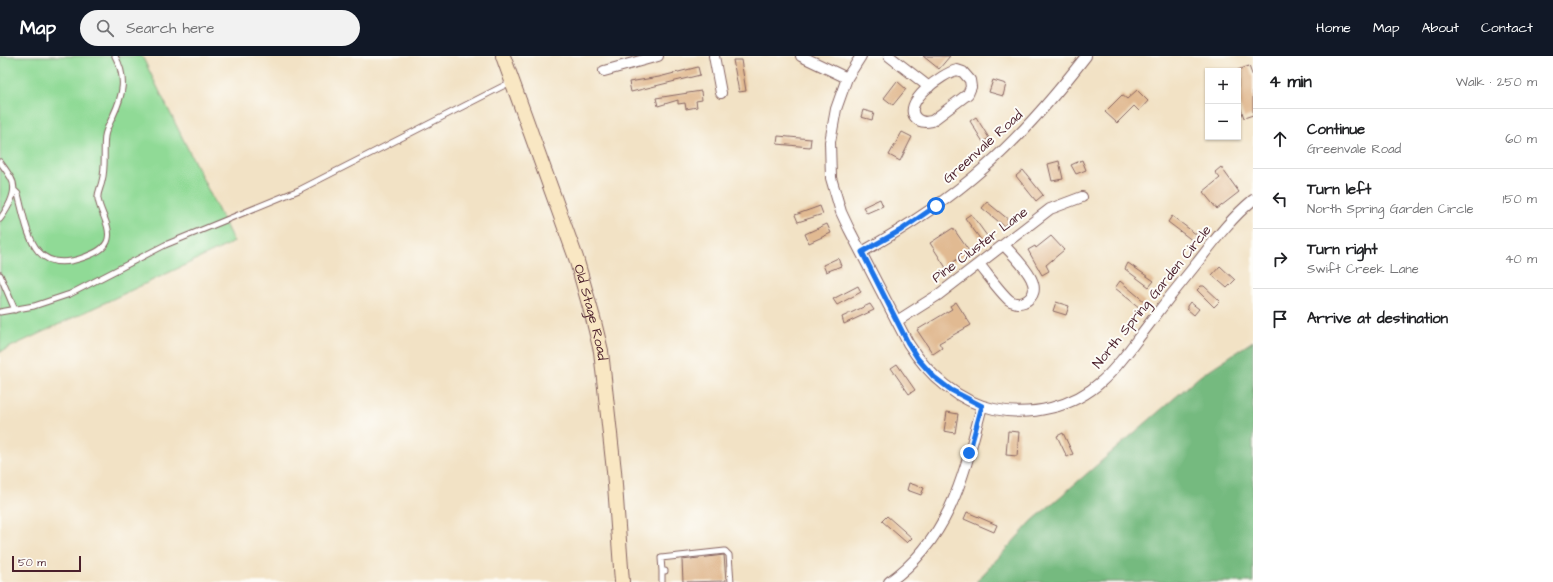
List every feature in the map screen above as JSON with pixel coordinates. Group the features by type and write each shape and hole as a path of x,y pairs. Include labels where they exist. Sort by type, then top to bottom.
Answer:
{"main road":[{"name":"Old Stage Road","path":"503,56 576,258 601,351 614,471 622,582"}],"street":[{"path":"604,71 658,56"},
{"path":"714,56 720,93"},
{"path":"801,56 847,78"},
{"name":"North Spring Garden Circle","path":"861,56 847,78 834,114 830,142 831,178 839,207 849,230 862,252 908,343 918,359 934,377 951,390 982,406 1013,412 1043,410 1075,398 1102,382 1133,346 1210,246 1230,222 1253,200"},
{"path":"889,56 930,87"},
{"name":"Greenvale Road","path":"862,252 901,230 936,206 984,168 1029,125 1086,56"},
{"path":"957,70 961,71 968,78 971,87 968,94 935,119 921,121 913,115 912,108 917,98 930,87 947,74 957,70"},
{"name":"Pine Cluster Lane","path":"897,321 938,295 1050,209 1082,197"},
{"path":"979,264 1009,300 1018,303 1026,301 1033,294 1035,289 1034,283 1004,245"},
{"path":"889,582 913,562 924,550 950,509 969,453 982,406"}],"lane":[{"path":"14,190 18,194 34,247 45,257 57,261 70,261 97,252 105,246 108,240 108,232 97,197 103,180 106,134 123,89 122,74 115,56"},
{"path":"0,312 34,306 70,294 165,245 299,190 512,82"},
{"path":"0,162 12,179 14,190 8,208 0,219"},
{"path":"0,275 15,310"},
{"path":"662,582 663,571 661,558 674,558 725,551 729,555 731,582"}],"green space":[{"path":"0,56 142,56 234,242 0,352"},
{"path":"1253,341 1253,582 976,582 1032,521 1200,376"}],"building":[{"path":"923,56 950,56 939,69"},
{"path":"733,60 741,60 746,91 739,92"},
{"path":"1249,66 1253,77 1253,115 1244,118 1241,109 1241,69"},
{"path":"698,67 700,75 631,92 629,82 659,77"},
{"path":"993,80 1006,84 1003,96 989,92"},
{"path":"897,81 906,89 893,105 884,98"},
{"path":"1137,90 1148,101 1139,111 1134,106 1117,123 1105,112 1122,95 1127,99"},
{"path":"701,91 702,100 696,101 697,107 686,109 685,103 678,104 678,100 658,106 656,98"},
{"path":"863,110 874,113 872,120 861,117"},
{"path":"976,117 989,138 983,142 970,121"},
{"path":"902,132 912,137 900,161 889,155"},
{"path":"778,136 811,139 810,147 777,144"},
{"path":"1082,160 1086,170 1076,174 1071,165"},
{"path":"1059,161 1063,179 1052,181 1048,164"},
{"path":"1221,167 1239,192 1217,209 1203,192 1220,178 1215,172"},
{"path":"1023,170 1043,195 1036,201 1016,176"},
{"path":"880,199 883,206 867,213 863,207"},
{"path":"987,202 1009,220 1004,226 982,208"},
{"path":"820,206 823,214 798,222 795,215"},
{"path":"971,214 990,240 984,244 965,218"},
{"path":"1172,216 1197,235 1193,241 1168,222"},
{"path":"827,224 831,233 809,243 805,234"},
{"path":"953,228 969,251 952,263 955,267 948,271 930,243"},
{"path":"1051,236 1064,250 1046,265 1049,271 1042,275 1028,250 1035,246 1036,248"},
{"path":"838,258 841,266 826,272 823,265"},
{"path":"1128,263 1154,281 1149,287 1125,269"},
{"path":"1220,266 1235,280 1227,288 1212,275"},
{"path":"1120,281 1145,302 1140,308 1115,288"},
{"path":"858,286 861,292 837,305 833,299"},
{"path":"1201,286 1204,286 1220,301 1214,307 1197,290"},
{"path":"956,302 971,325 939,343 942,348 933,354 917,330 952,309 950,306"},
{"path":"1056,302 1069,306 1066,315 1053,311"},
{"path":"1190,302 1199,309 1194,315 1187,309"},
{"path":"870,304 874,310 844,324 842,317"},
{"path":"897,364 915,390 909,394 891,368"},
{"path":"947,412 958,414 955,433 944,431"},
{"path":"1008,431 1019,432 1017,456 1006,455"},
{"path":"1063,433 1073,454 1067,457 1057,436"},
{"path":"909,483 924,488 921,495 907,490"},
{"path":"967,512 997,525 994,532 964,519"},
{"path":"887,516 912,538 907,543 882,521"},
{"path":"724,555 726,581 683,582 682,560"}],"route":[{"path":"936,206 901,230 862,252 908,343 918,359 934,377 951,390 982,406 969,453"}]}
